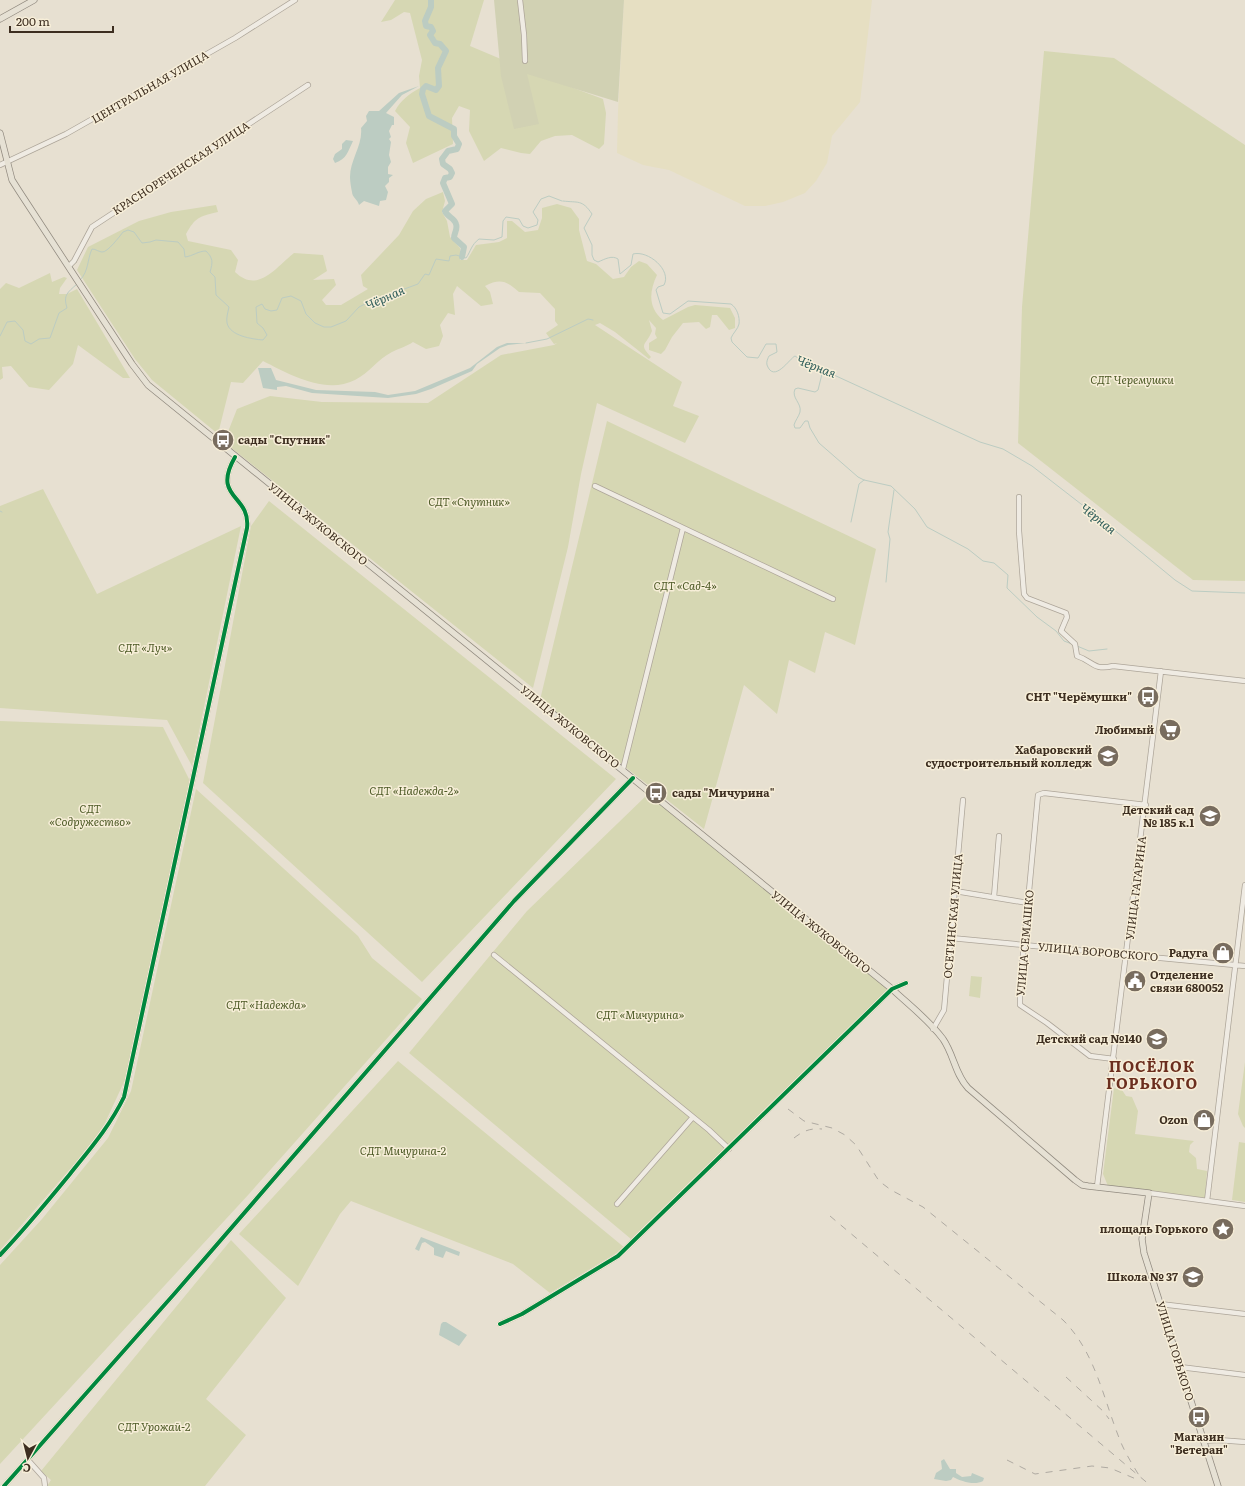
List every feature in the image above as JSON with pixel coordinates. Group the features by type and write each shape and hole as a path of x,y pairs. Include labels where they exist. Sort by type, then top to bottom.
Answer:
{"main road":[{"path":"0,19 34,0"},
{"name":"УЛИЦА ЖУКОВСКОГО","path":"0,133 12,180 132,364 148,385 235,457 634,778 892,989 933,1028 943,1040 950,1051 959,1076 968,1088 1075,1180 1082,1185 1097,1187"},
{"path":"1097,1187 1148,1193"},
{"name":"УЛИЦА ГОРЬКОГО","path":"1148,1193 1142,1239 1144,1253 1218,1486"}],"street":[{"name":"ЦЕНТРАЛЬНАЯ УЛИЦА","path":"0,165 66,134 235,38 295,0"},
{"path":"520,0 525,62"},
{"name":"КРАСНОРЕЧЕНСКАЯ УЛИЦА","path":"69,266 74,261 92,227 308,85"},
{"path":"0,1255 27,1227 102,1135 116,1115 124,1097 247,528 245,510 229,491 227,486 229,467 235,457"},
{"path":"595,486 833,599"},
{"path":"1019,497 1019,531 1024,594 1027,598 1066,612 1067,618 1061,631 1074,644 1077,656 1094,666 1106,668 1113,666 1245,681"},
{"path":"623,770 683,528"},
{"name":"УЛИЦА ГАГАРИНА","path":"1097,1187 1146,805 1161,671"},
{"path":"4,1486 514,901 634,778"},
{"name":"УЛИЦА СЕМАШКО","path":"1114,1059 1090,1056 1047,1023 1020,1005 1038,795 1044,793 1146,805"},
{"name":"ОСЕТИНСКАЯ УЛИЦА","path":"933,1028 944,1010 963,800"},
{"path":"994,897 1000,836"},
{"path":"1207,1201 1245,885"},
{"path":"955,891 1028,902"},
{"name":"УЛИЦА ВОРОВСКОГО","path":"951,938 1245,966"},
{"path":"494,955 694,1117 728,1149"},
{"path":"500,1324 522,1314 618,1256 892,989 906,983"},
{"path":"617,1204 694,1117"},
{"path":"1148,1193 1245,1206"},
{"path":"1160,1304 1245,1314"},
{"path":"1180,1367 1245,1375"},
{"path":"1203,1441 1218,1440 1245,1442"},
{"path":"28,1460 44,1478 45,1486"}],"shaded area":[{"path":"624,0 872,0 860,102 832,136 827,163 816,181 805,193 783,202 765,206 745,206 669,170 643,165 617,153"},
{"path":"419,86 402,95 386,113 394,117 394,125 392,125 389,131 391,137 389,139 391,142 389,155 391,162 388,167 388,174 393,175 389,178 389,182 385,186 388,192 386,200 380,201 379,206 364,201 359,205 352,194 350,177 352,165 360,140 361,128 367,121 366,116 369,111 379,111 399,93"},
{"path":"346,140 353,141 345,157 335,163 333,159 335,154 342,149 342,144"},
{"path":"507,343 526,343 508,345 500,348 477,364 472,371 431,389 416,394 388,398 312,393 286,386 277,387 277,390 263,388 258,368 271,368 276,380 316,390 375,392 388,395 415,391 470,368 497,347"},
{"path":"421,1237 460,1252 459,1256 446,1251 443,1258 434,1255 434,1248 425,1242 422,1243 419,1251 415,1249"},
{"path":"446,1322 467,1335 459,1346 439,1335 441,1324"},
{"path":"944,1459 950,1469 956,1469 956,1473 962,1477 971,1476 972,1473 984,1478 983,1481 972,1483 953,1477 951,1480 946,1481 934,1479 936,1473 942,1469 941,1461"}],"green space":[{"path":"395,0 484,0 470,46 508,62 519,77 528,71 603,99 606,113 604,144 599,149 572,135 555,136 541,141 530,154 501,148 484,161 469,131 470,110 459,106 452,118 453,144 413,163 406,143 410,127 395,111 406,98 420,88 419,76 422,60 410,13 404,12 391,20 381,22"},
{"path":"494,0 624,0 618,102 527,74 539,124 514,129 501,76"},
{"name":"СДТ Черемушки","path":"1044,51 1114,58 1245,145 1245,581 1193,580 1018,443 1022,307"},
{"name":"СДТ «Спутник»","path":"443,192 445,201 442,212 447,221 450,237 460,248 460,260 467,260 476,245 499,242 507,238 507,221 512,221 525,232 538,230 542,218 542,208 557,204 571,208 579,219 579,230 587,261 596,264 613,279 624,277 631,267 639,261 647,264 657,275 652,288 651,299 652,305 663,320 695,305 730,308 735,318 735,328 729,330 717,315 712,315 710,327 706,329 699,322 683,323 661,354 649,350 649,343 657,338 655,334 656,328 649,320 652,331 644,344 644,347 651,357 649,359 615,332 600,323 595,325 682,382 673,406 699,416 685,443 597,403 581,474 568,547 533,688 224,442 237,409 270,396 322,402 428,403 501,355 554,345 557,343 554,344 546,333 558,325 555,321 555,309 540,293 519,292 511,285 499,281 485,286 490,292 493,304 481,306 457,286 453,294 455,315 448,313 440,325 443,336 439,346 426,349 413,342 387,355 365,374 344,384 320,384 308,381 284,372 263,361 243,383 231,382 218,434 152,380 135,359 77,270 88,247 139,221 171,212 216,205 218,212 202,216 192,224 186,234 188,241 231,250 238,260 235,272 243,278 251,280 259,280 266,276 294,253 323,255 327,271 313,280 334,279 336,285 322,300 326,305 341,305 368,289 363,286 361,275 399,235 413,211 426,199"},
{"path":"50,273 52,282 64,277 67,278 60,288 59,294 67,294 77,289 130,378 123,378 78,345 73,364 49,390 29,387 11,366 2,367 3,378 0,380 0,289 6,283 19,288"},
{"name":"СДТ «Сад-4»","path":"607,421 876,549 855,645 825,632 815,673 789,660 777,714 744,685 704,829 540,700"},
{"name":"СДТ «Луч»","path":"43,489 97,594 241,526 192,766 167,720 0,708 0,506"},
{"name":"СДТ «Надежда-2»","path":"269,501 616,779 422,982 203,783 251,526"},
{"name":"СДТ «Содружество»","path":"0,721 163,727 190,781 130,1069 105,1123 94,1141 0,1250"},
{"name":"СДТ «Надежда»","path":"196,789 358,936 372,958 422,999 249,1194 0,1464 0,1265 42,1219 108,1138 131,1091"},
{"name":"СДТ «Мичурина»","path":"648,794 889,989 631,1239 409,1053 527,911"},
{"path":"971,976 982,977 980,998 969,996"},
{"name":"СДТ Мичурина-2","path":"398,1061 625,1248 550,1293 513,1264 351,1201 340,1214 298,1286 239,1234"},
{"path":"1245,1062 1245,1128 1238,1114"},
{"path":"1114,1088 1122,1090 1126,1096 1132,1097 1138,1111 1135,1134 1194,1141 1190,1145 1189,1152 1196,1158 1197,1169 1207,1171 1205,1198 1108,1186 1103,1174"},
{"path":"1239,1142 1245,1143 1245,1202 1232,1200"},
{"name":"СДТ Урожай-2","path":"231,1240 286,1298 206,1399 246,1435 205,1486 47,1486 51,1480 41,1471"}],"waterway":[{"path":"431,0 431,7 425,21 426,26 431,27 433,31 430,35 435,43 440,44 446,51 438,68 439,86 436,90 426,86 423,89 422,94 429,116 454,129 454,136 459,144 457,149 448,151 442,159 443,164 450,169 452,173 450,177 445,178 443,183 452,204 445,211 447,215 455,222 457,228 454,238 464,247 462,257"},
{"name":"Чёрная","path":"80,280 85,273 92,249 104,252 123,232 128,230 134,232 142,243 156,240 178,242 184,249 185,257 206,251 212,260 210,272 215,277 216,295 229,307 227,319 229,327 232,331 242,336 263,340 267,335 263,328 257,323 256,307 262,304 265,309 271,311 277,310 282,298 291,296 301,301 306,314 315,323 324,327 331,327 346,321 359,307 369,302 418,284 425,274 429,275 436,259 449,261 450,256 456,255 466,258 476,241 479,239 494,240 502,237 503,221 506,217 519,219 523,226 528,228 537,225 538,220 533,212 541,199 549,196 562,201"},
{"name":"Чёрная","path":"563,201 582,204 592,214 584,228 592,245 592,255 594,260 598,262 611,257 618,259 620,274 631,265 633,254 645,255 657,262 665,273 666,279 664,285 658,287 656,290 663,313 670,314 688,301 731,304 736,310 739,321 738,328 731,338 732,342 747,357 758,358 766,344 776,344 777,352 769,356 767,361 767,365 770,370 774,372 778,371 795,356 804,362 819,366 823,370 980,442 1003,449 1032,466 1112,528 1175,580 1192,591 1245,593"},
{"name":"Чёрная","path":"0,336 7,322 15,321 23,330 25,341 31,344 39,339 50,338 59,313 67,308 65,300 67,294 77,284"},
{"path":"526,343 547,339 588,319 593,320"},
{"path":"823,370 818,390 815,392 798,388 795,389 794,395 800,406 799,414 794,425 795,428 800,428 805,421 808,421 810,428 819,443 858,477 864,480 891,486 915,509 927,527 968,549 983,561 994,563 1008,575 1007,588 1037,617 1056,631 1064,641 1072,644"},
{"path":"851,522 859,484 864,480"},
{"path":"886,582 890,539 888,532 894,490"},
{"path":"1077,646 1089,651 1107,649"}],"railway":[{"path":"788,1109 804,1121 832,1128 845,1135 856,1145 879,1181 891,1190 923,1207 1063,1320 1075,1333 1092,1363 1122,1445 1140,1477"},
{"path":"794,1138 807,1130 822,1129"},
{"path":"830,1216 1151,1486"},
{"path":"1066,1377 1104,1412 1109,1419"},
{"path":"1007,1460 1035,1474 1092,1466 1110,1468 1136,1479"}],"cycle path":[{"path":"0,1255 36,1215 92,1146 106,1128 124,1097 247,528 247,517 243,508 229,489 227,481 229,471 235,457"},
{"path":"4,1486 175,1293 514,901 633,778"},
{"path":"500,1324 522,1314 618,1256 892,989 906,983"}],"place":[{"name":"сады \"Спутник\"","path":"223,440"},
{"name":"СНТ \"Черёмушки\"","path":"1148,697"},
{"name":"Любимый","path":"1170,730"},
{"name":"Хабаровский судостроительный колледж","path":"1108,756"},
{"name":"сады \"Мичурина\"","path":"656,793"},
{"name":"Детский сад № 185 к.1","path":"1210,816"},
{"name":"Радуга","path":"1223,953"},
{"name":"Отделение связи 680052","path":"1135,981"},
{"name":"Детский сад №140","path":"1157,1039"},
{"name":"Ozon","path":"1204,1120"},
{"name":"площадь Горького","path":"1223,1229"},
{"name":"Школа № 37","path":"1193,1277"},
{"name":"Магазин \"Ветеран\"","path":"1199,1417"}],"district":[{"name":"ПОСЁЛОК ГОРЬКОГО","path":"1152,1076"}]}
